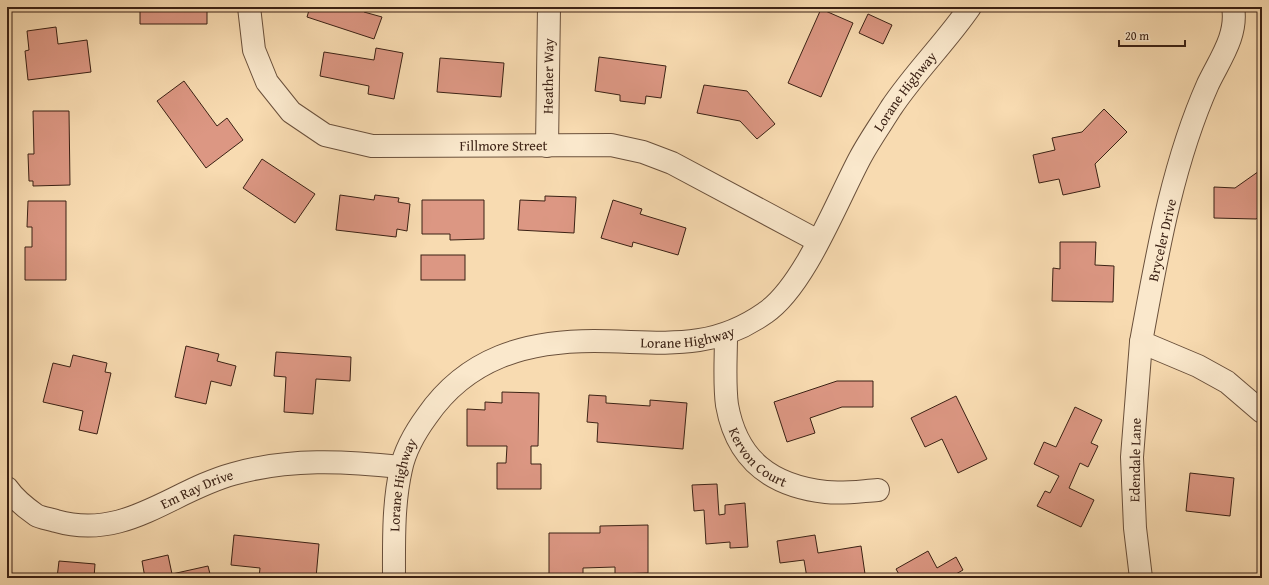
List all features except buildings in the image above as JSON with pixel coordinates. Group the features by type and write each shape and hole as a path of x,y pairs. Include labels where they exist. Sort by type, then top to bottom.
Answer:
{"street":[{"name":"Fillmore Street","path":"249,7 254,50 267,82 291,112 326,135 372,146 611,145 643,152 672,163 818,241"},
{"name":"Heather Way","path":"547,146 548,7"},
{"name":"Lorane Highway","path":"394,578 396,505 402,467 416,431 439,399 465,375 491,360 521,349 555,343 593,341 662,343 695,342 726,335 747,326 763,315 785,295 800,273 861,156 892,107 920,67 970,7"},
{"name":"Bryceler Drive","path":"1141,342 1161,240 1186,141 1209,83 1230,40 1233,27 1233,7"},
{"name":"Kervon Court","path":"726,335 727,403 732,426 740,444 751,460 767,473 785,482 806,489 827,492 878,490"},
{"path":"1141,342 1198,366 1221,379 1262,412"},
{"name":"Edendale Lane","path":"1141,342 1132,456 1135,528 1141,578"},
{"name":"Em Ray Drive","path":"7,488 36,516 72,526 109,525 142,515 188,491 232,474 269,466 308,461 402,467"}]}
